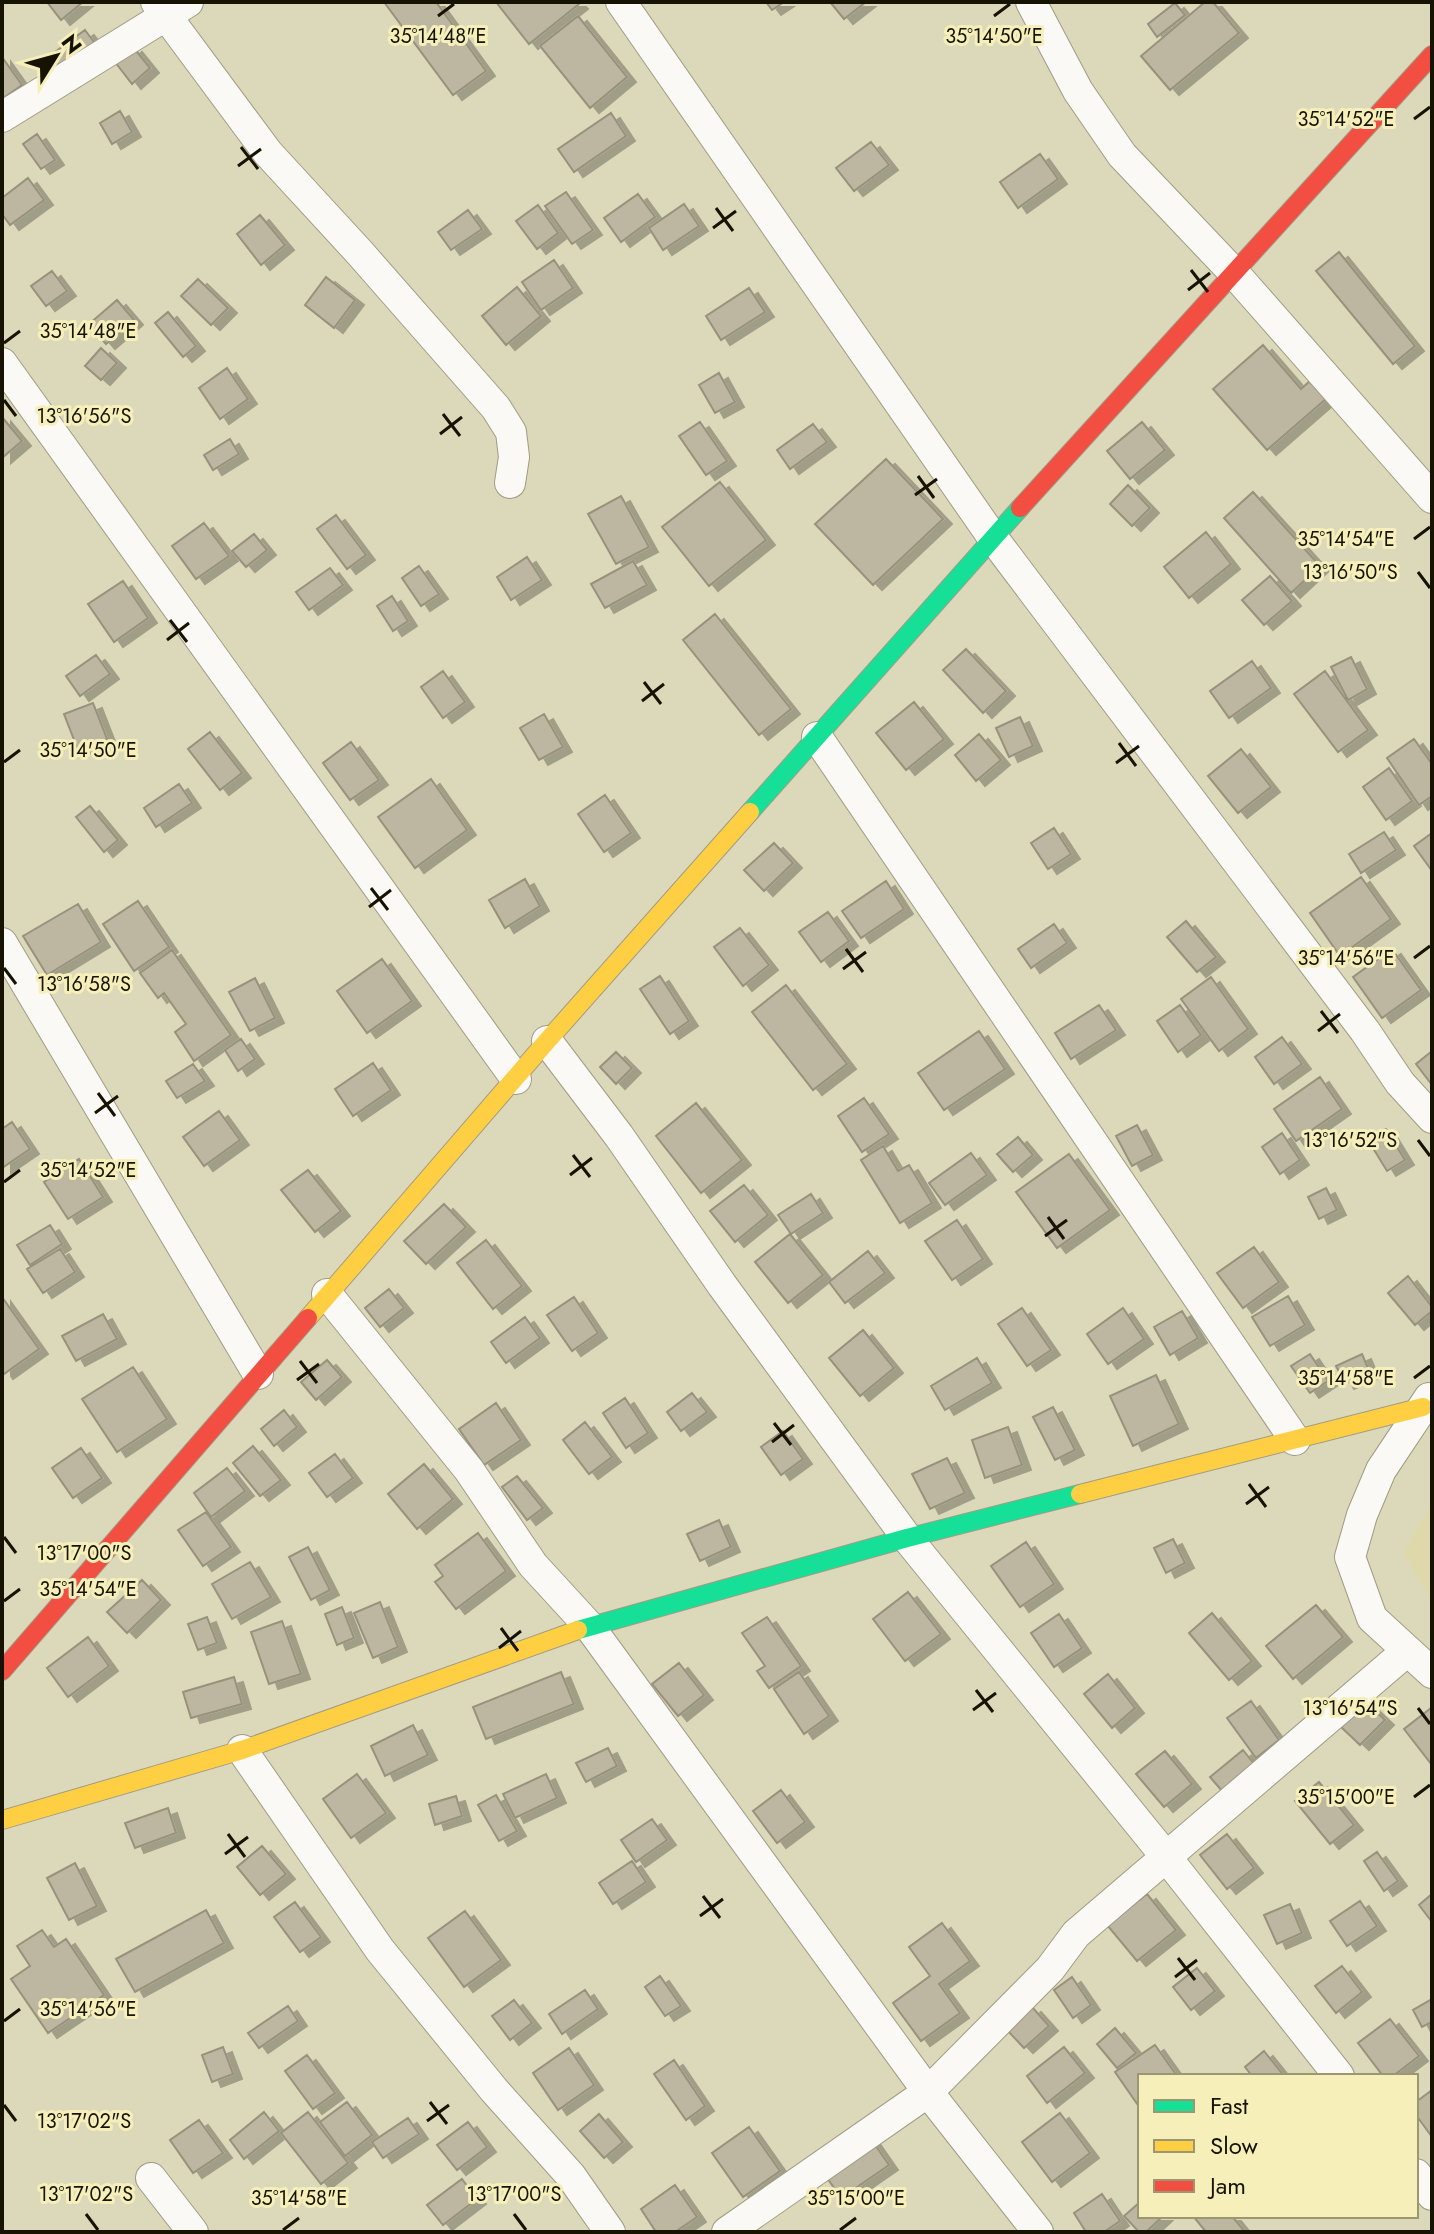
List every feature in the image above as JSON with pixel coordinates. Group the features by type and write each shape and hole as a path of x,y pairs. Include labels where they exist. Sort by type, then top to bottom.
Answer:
{"street":[{"path":"621,2 993,538 1365,1031 1400,1083 1432,1118"},
{"path":"1031,2 1078,91 1122,155 1235,274 1432,498"},
{"path":"2,117 170,6 268,153 496,408 511,432 514,457 510,483"},
{"path":"5,1660 993,538 1432,55"},
{"path":"2,363 516,1079"},
{"path":"817,737 1295,1440"},
{"path":"2,943 258,1374"},
{"path":"547,1041 619,1136 722,1285 907,1538 1337,2074"},
{"path":"327,1294 469,1470 533,1565 589,1626 928,2092 1038,2232"},
{"path":"2,1820 242,1750 589,1626 907,1538 1295,1440 1428,1400"},
{"path":"1428,1400 1381,1470 1362,1515 1350,1557 1372,1618 1432,1673"},
{"path":"727,2232 928,2092 1050,1969 1076,1934 1407,1651"},
{"path":"242,1750 380,1950 494,2090 571,2176 610,2232"},
{"path":"1418,2177 1432,2195"},
{"path":"151,2178 193,2232"}],"shaded area":[{"path":"1432,1503 1432,1601 1403,1553"}],"building":[{"path":"47,2 83,2 61,20"},
{"path":"384,2 436,2 486,71 453,95"},
{"path":"496,2 577,2 579,4 529,44"},
{"path":"766,2 784,2 772,10"},
{"path":"830,2 866,2 844,19"},
{"path":"1205,2 1213,2 1239,33 1170,90 1141,56"},
{"path":"1175,3 1185,15 1157,37 1148,24"},
{"path":"578,16 627,77 590,108 540,46"},
{"path":"85,30 97,46 63,71 51,55"},
{"path":"133,47 150,68 132,84 115,62"},
{"path":"2,57 22,85 2,99"},
{"path":"120,111 132,132 112,144 100,123"},
{"path":"611,113 626,136 574,172 558,149"},
{"path":"37,134 55,160 41,169 23,144"},
{"path":"871,142 889,165 854,191 836,168"},
{"path":"1040,154 1058,179 1018,208 1000,182"},
{"path":"28,178 44,200 10,225 2,214 2,198"},
{"path":"566,192 593,230 572,244 545,206"},
{"path":"638,194 655,217 621,242 604,218"},
{"path":"684,204 699,226 663,250 649,228"},
{"path":"538,205 558,233 537,249 516,221"},
{"path":"468,210 482,229 451,250 438,232"},
{"path":"260,215 285,245 261,265 237,234"},
{"path":"1339,252 1415,346 1393,364 1316,271"},
{"path":"554,260 573,288 541,310 522,282"},
{"path":"52,271 67,291 46,306 31,286"},
{"path":"326,277 355,300 334,328 305,305"},
{"path":"198,279 228,308 211,325 181,296"},
{"path":"517,287 541,316 506,345 482,316"},
{"path":"749,288 765,312 721,340 706,316"},
{"path":"117,300 134,320 106,344 89,324"},
{"path":"168,312 196,346 183,357 155,323"},
{"path":"1263,345 1301,389 1311,380 1327,398 1267,450 1213,389"},
{"path":"101,348 117,363 101,380 85,366"},
{"path":"227,368 248,399 220,419 199,388"},
{"path":"719,373 735,402 715,413 699,385"},
{"path":"2,417 22,441 2,458"},
{"path":"700,422 727,461 706,475 679,436"},
{"path":"1142,422 1165,450 1130,479 1107,451"},
{"path":"813,424 827,442 790,469 777,450"},
{"path":"230,439 239,454 213,470 204,455"},
{"path":"886,459 943,519 873,585 815,524"},
{"path":"720,482 766,540 709,586 662,527"},
{"path":"1128,485 1150,508 1132,526 1110,504"},
{"path":"1253,492 1320,566 1291,593 1224,518"},
{"path":"621,496 649,547 616,564 588,514"},
{"path":"336,515 366,555 347,569 317,529"},
{"path":"204,523 229,556 196,579 172,546"},
{"path":"1206,532 1231,564 1189,598 1164,567"},
{"path":"254,534 267,550 246,567 232,551"},
{"path":"527,557 542,580 511,600 497,577"},
{"path":"633,561 647,585 605,608 591,584"},
{"path":"419,566 439,594 421,606 402,578"},
{"path":"330,568 343,585 309,610 296,592"},
{"path":"1270,576 1292,601 1264,625 1242,600"},
{"path":"123,581 148,618 114,642 88,604"},
{"path":"392,596 408,621 393,631 377,606"},
{"path":"715,614 791,709 759,735 683,640"},
{"path":"966,649 1006,691 983,713 943,670"},
{"path":"96,655 110,674 80,696 66,676"},
{"path":"1351,657 1367,689 1348,700 1331,667"},
{"path":"1252,661 1271,688 1229,718 1210,691"},
{"path":"443,671 465,702 443,718 421,687"},
{"path":"1325,671 1368,730 1338,752 1294,694"},
{"path":"914,702 944,739 906,770 876,733"},
{"path":"93,703 107,739 78,750 64,714"},
{"path":"544,714 563,747 539,760 520,728"},
{"path":"1020,717 1033,746 1009,757 996,728"},
{"path":"210,732 242,773 220,790 188,749"},
{"path":"979,734 1001,760 976,781 955,755"},
{"path":"1414,739 1432,764 1432,796 1419,805 1387,758"},
{"path":"351,742 379,780 350,800 323,763"},
{"path":"1241,749 1271,787 1238,813 1208,776"},
{"path":"1389,768 1412,801 1386,820 1363,787"},
{"path":"431,779 467,830 415,868 378,817"},
{"path":"179,784 192,803 156,827 144,808"},
{"path":"605,795 631,833 604,852 578,814"},
{"path":"90,806 118,840 104,852 76,817"},
{"path":"1054,828 1071,854 1048,869 1031,843"},
{"path":"1384,832 1396,850 1361,873 1349,854"},
{"path":"1432,833 1432,871 1414,846"},
{"path":"774,843 793,863 764,891 744,870"},
{"path":"1361,877 1391,919 1340,956 1310,913"},
{"path":"525,879 540,906 505,928 489,900"},
{"path":"886,881 904,909 861,938 842,911"},
{"path":"138,901 169,947 134,971 103,924"},
{"path":"78,904 101,942 47,975 23,936"},
{"path":"828,912 849,941 821,962 799,932"},
{"path":"1186,921 1216,957 1197,972 1167,937"},
{"path":"1054,924 1067,943 1031,968 1018,949"},
{"path":"740,928 769,965 743,986 714,947"},
{"path":"1392,949 1421,990 1382,1018 1353,977"},
{"path":"172,950 231,1035 194,1061 175,1032 186,1024 164,993 158,998 140,973"},
{"path":"382,959 412,1001 367,1033 337,991"},
{"path":"660,976 689,1021 670,1034 640,989"},
{"path":"1211,977 1248,1029 1219,1051 1181,999"},
{"path":"255,978 275,1018 250,1031 229,992"},
{"path":"786,985 847,1064 813,1090 752,1012"},
{"path":"1099,1005 1116,1030 1071,1059 1055,1033"},
{"path":"1180,1005 1201,1035 1178,1052 1157,1021"},
{"path":"979,1031 1005,1069 944,1110 918,1073"},
{"path":"1282,1037 1302,1064 1274,1084 1255,1057"},
{"path":"241,1039 255,1059 238,1071 225,1050"},
{"path":"1432,1051 1432,1085 1416,1064"},
{"path":"616,1052 632,1068 616,1084 600,1067"},
{"path":"373,1063 391,1090 353,1116 335,1089"},
{"path":"193,1064 205,1081 177,1098 166,1081"},
{"path":"1320,1077 1342,1109 1296,1141 1274,1109"},
{"path":"864,1098 889,1134 862,1152 838,1116"},
{"path":"696,1103 742,1160 701,1193 656,1136"},
{"path":"219,1111 240,1140 204,1166 183,1137"},
{"path":"12,1122 30,1149 2,1168 2,1129"},
{"path":"1137,1125 1153,1155 1132,1166 1116,1136"},
{"path":"1386,1129 1405,1160 1387,1171 1368,1140"},
{"path":"1282,1133 1300,1160 1280,1174 1262,1147"},
{"path":"1018,1137 1033,1155 1013,1172 997,1154"},
{"path":"883,1146 898,1171 909,1165 932,1203 900,1223 861,1160"},
{"path":"971,1153 987,1175 945,1205 929,1183"},
{"path":"1069,1154 1110,1210 1057,1248 1016,1192"},
{"path":"79,1159 103,1197 68,1219 44,1182"},
{"path":"308,1170 341,1211 315,1232 281,1190"},
{"path":"744,1185 768,1215 735,1242 710,1211"},
{"path":"1326,1188 1337,1210 1319,1219 1308,1197"},
{"path":"811,1194 823,1213 791,1234 778,1215"},
{"path":"444,1204 466,1227 426,1264 404,1241"},
{"path":"957,1220 983,1259 952,1280 925,1241"},
{"path":"50,1225 62,1244 30,1265 17,1245"},
{"path":"790,1234 823,1275 788,1303 755,1262"},
{"path":"486,1240 522,1286 493,1309 457,1263"},
{"path":"1254,1247 1279,1282 1243,1308 1217,1273"},
{"path":"60,1249 75,1272 43,1293 27,1269"},
{"path":"868,1251 885,1273 845,1303 829,1282"},
{"path":"1408,1276 1432,1307 1432,1311 1415,1325 1388,1293"},
{"path":"389,1289 404,1308 380,1327 365,1308"},
{"path":"1288,1296 1305,1325 1270,1346 1252,1317"},
{"path":"2,1297 39,1349 4,1374 2,1371"},
{"path":"574,1297 598,1333 572,1351 547,1315"},
{"path":"1022,1308 1051,1350 1027,1366 998,1324"},
{"path":"1123,1308 1144,1339 1108,1364 1087,1334"},
{"path":"1182,1311 1198,1338 1170,1355 1154,1327"},
{"path":"103,1314 117,1339 76,1361 62,1336"},
{"path":"525,1317 540,1338 506,1363 491,1342"},
{"path":"863,1330 894,1368 860,1396 829,1358"},
{"path":"1310,1354 1328,1381 1310,1393 1291,1366"},
{"path":"1362,1354 1370,1373 1345,1384 1336,1366"},
{"path":"977,1358 992,1383 945,1410 931,1386"},
{"path":"327,1360 342,1377 316,1400 301,1382"},
{"path":"133,1367 167,1419 117,1452 82,1399"},
{"path":"1156,1375 1179,1424 1133,1446 1110,1396"},
{"path":"692,1393 707,1412 681,1431 667,1412"},
{"path":"625,1398 648,1433 626,1448 603,1413"},
{"path":"496,1403 521,1440 484,1465 459,1429"},
{"path":"1053,1407 1075,1450 1055,1460 1033,1417"},
{"path":"284,1410 297,1427 274,1446 261,1429"},
{"path":"585,1422 612,1457 589,1474 563,1440"},
{"path":"1008,1427 1022,1465 985,1478 972,1440"},
{"path":"783,1431 803,1459 781,1475 761,1447"},
{"path":"253,1446 281,1480 260,1496 233,1463"},
{"path":"81,1448 102,1478 73,1498 52,1468"},
{"path":"335,1454 353,1478 327,1497 309,1473"},
{"path":"947,1458 965,1493 930,1509 912,1474"},
{"path":"424,1464 453,1499 417,1529 388,1494"},
{"path":"227,1468 245,1491 211,1517 194,1493"},
{"path":"517,1476 543,1508 527,1520 502,1487"},
{"path":"206,1512 231,1547 203,1566 178,1530"},
{"path":"719,1520 731,1547 700,1561 687,1534"},
{"path":"478,1533 506,1571 456,1609 435,1582 443,1576 435,1565"},
{"path":"1173,1539 1185,1563 1166,1573 1154,1548"},
{"path":"1026,1542 1054,1584 1020,1607 991,1566"},
{"path":"308,1547 330,1590 311,1600 289,1557"},
{"path":"250,1562 271,1597 232,1619 212,1584"},
{"path":"142,1580 161,1600 127,1633 107,1612"},
{"path":"908,1592 941,1634 905,1661 873,1619"},
{"path":"380,1602 398,1647 373,1658 354,1613"},
{"path":"1316,1605 1343,1637 1293,1679 1266,1646"},
{"path":"342,1607 354,1638 337,1645 325,1614"},
{"path":"1212,1613 1252,1661 1229,1680 1189,1633"},
{"path":"1059,1614 1082,1648 1054,1667 1031,1633"},
{"path":"207,1617 217,1643 198,1650 188,1624"},
{"path":"767,1617 801,1666 769,1688 757,1671 765,1666 742,1633"},
{"path":"282,1621 301,1674 269,1684 251,1632"},
{"path":"88,1637 109,1666 68,1697 47,1668"},
{"path":"679,1663 704,1695 678,1716 652,1684"},
{"path":"561,1672 574,1704 486,1739 473,1707"},
{"path":"799,1672 829,1716 804,1734 774,1689"},
{"path":"1108,1674 1135,1708 1112,1728 1084,1694"},
{"path":"234,1677 242,1704 191,1718 183,1692"},
{"path":"1251,1701 1279,1740 1256,1758 1227,1718"},
{"path":"1365,1701 1385,1720 1360,1745 1340,1726"},
{"path":"1432,1710 1432,1765 1404,1729"},
{"path":"413,1725 428,1755 385,1776 371,1746"},
{"path":"608,1748 617,1766 586,1782 576,1763"},
{"path":"1243,1750 1255,1765 1223,1792 1210,1777"},
{"path":"1165,1751 1192,1784 1164,1807 1136,1774"},
{"path":"357,1774 386,1813 351,1838 323,1799"},
{"path":"546,1774 557,1798 515,1818 503,1794"},
{"path":"1319,1782 1354,1825 1330,1844 1295,1801"},
{"path":"781,1790 805,1822 777,1843 753,1811"},
{"path":"496,1795 517,1831 499,1841 478,1805"},
{"path":"456,1796 462,1816 435,1825 429,1804"},
{"path":"168,1808 176,1833 135,1848 125,1823"},
{"path":"652,1819 667,1840 636,1862 621,1840"},
{"path":"1227,1834 1254,1868 1227,1889 1200,1855"},
{"path":"262,1846 286,1874 260,1895 237,1867"},
{"path":"1377,1852 1398,1881 1384,1891 1364,1861"},
{"path":"632,1861 646,1882 613,1904 599,1883"},
{"path":"75,1863 97,1906 69,1920 47,1878"},
{"path":"1147,1894 1176,1930 1137,1961 1107,1925"},
{"path":"1432,1894 1432,1922 1419,1905"},
{"path":"1360,1901 1377,1926 1347,1946 1330,1921"},
{"path":"295,1902 321,1937 300,1952 274,1917"},
{"path":"1290,1904 1302,1933 1277,1944 1264,1915"},
{"path":"206,1910 224,1943 135,1992 116,1959"},
{"path":"465,1911 501,1960 464,1987 428,1938"},
{"path":"942,1923 970,1961 939,1984 960,2013 921,2041 893,2003 930,1976 909,1947"},
{"path":"42,1930 54,1947 66,1939 104,1995 48,2033 11,1979 30,1966 17,1946"},
{"path":"1342,1966 1362,1992 1336,2013 1315,1986"},
{"path":"1197,1968 1215,1991 1191,2010 1173,1987"},
{"path":"660,1976 681,2006 665,2016 645,1987"},
{"path":"1072,1977 1091,2005 1073,2018 1054,1990"},
{"path":"585,1990 598,2009 562,2034 549,2014"},
{"path":"1432,1999 1432,2022 1422,2027 1413,2010"},
{"path":"514,2000 532,2023 510,2040 492,2016"},
{"path":"288,2006 298,2021 259,2048 248,2033"},
{"path":"1032,2007 1049,2026 1024,2048 1007,2030"},
{"path":"1390,2019 1419,2056 1396,2074 1381,2074 1358,2043"},
{"path":"1115,2028 1136,2053 1117,2068 1097,2044"},
{"path":"1155,2045 1176,2074 1138,2074 1138,2105 1115,2072"},
{"path":"223,2047 233,2074 212,2082 202,2055"},
{"path":"1064,2047 1085,2073 1047,2103 1027,2076"},
{"path":"569,2048 594,2085 558,2110 533,2073"},
{"path":"1264,2051 1282,2074 1250,2074 1245,2067"},
{"path":"307,2055 335,2093 313,2109 285,2071"},
{"path":"674,2060 705,2106 686,2120 654,2074"},
{"path":"1432,2090 1432,2137 1418,2118 1418,2100"},
{"path":"347,2102 372,2135 345,2156 320,2122"},
{"path":"264,2112 279,2131 244,2159 230,2140"},
{"path":"308,2112 348,2163 321,2184 281,2133"},
{"path":"1060,2113 1090,2153 1052,2182 1022,2142"},
{"path":"599,2114 623,2142 604,2158 580,2131"},
{"path":"408,2118 419,2134 383,2158 372,2142"},
{"path":"199,2120 223,2153 193,2173 170,2140"},
{"path":"468,2122 487,2147 457,2170 437,2145"},
{"path":"749,2127 780,2171 743,2197 712,2153"},
{"path":"871,2139 889,2165 841,2198 823,2172"},
{"path":"462,2179 477,2199 443,2225 427,2205"},
{"path":"675,2185 697,2217 675,2232 656,2232 641,2209"},
{"path":"1102,2194 1120,2221 1104,2232 1086,2232 1074,2213"},
{"path":"1138,2204 1138,2218 1161,2218 1146,2232 1139,2232 1124,2216"},
{"path":"1195,2218 1234,2218 1245,2232 1206,2232"}],"traffic: fast":[{"path":"750,812 1020,508"},
{"path":"578,1630 907,1538 1080,1494"}],"traffic: slow":[{"path":"308,1318 750,812"},
{"path":"1080,1494 1423,1407"},
{"path":"2,1820 242,1750 578,1630"}],"traffic: jam":[{"path":"1020,508 1432,55"},
{"path":"2,1671 308,1318"}]}
